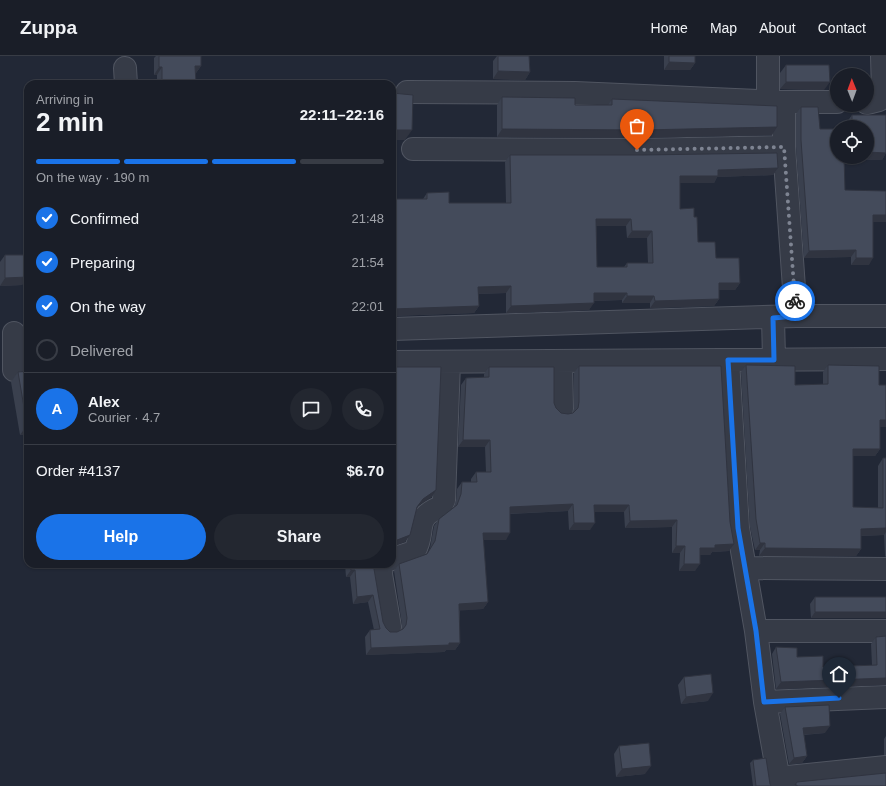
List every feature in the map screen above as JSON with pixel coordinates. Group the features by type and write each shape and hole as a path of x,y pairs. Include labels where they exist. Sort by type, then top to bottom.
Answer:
{"street":[{"path":"768,56 784,147 796,316"},
{"path":"874,101 879,100 883,91 882,56"},
{"path":"407,92 575,93 776,102 830,102"},
{"path":"413,149 637,150 784,147"},
{"path":"396,329 773,323 796,316 886,316"},
{"path":"773,323 774,356"},
{"path":"396,362 728,360 774,356 886,359"},
{"path":"728,360 738,528 756,631 764,702 779,782 886,767"},
{"path":"396,558 414,552 420,543 422,518 428,513 441,507 444,500 449,362"},
{"path":"561,362 562,409"},
{"path":"382,568 381,574 390,627"},
{"path":"744,568 886,569"},
{"path":"756,631 886,631"},
{"path":"764,702 886,697"}],"building":[{"path":"159,56 201,56 201,66 195,66 196,80 162,80 162,67 159,67"},
{"path":"498,56 529,56 530,72 498,71"},
{"path":"669,56 695,56 695,63 669,62"},
{"path":"786,65 829,65 830,82 786,82"},
{"path":"396,93 413,95 412,130 396,130"},
{"path":"502,97 575,98 575,105 612,105 612,99 777,106 777,127 642,130 502,129"},
{"path":"801,107 818,107 820,129 830,129 830,164 844,164 845,190 886,191 886,215 873,215 873,258 856,258 856,250 809,251 801,140"},
{"path":"852,115 886,115 886,153 874,152 874,120 852,120"},
{"path":"777,153 778,168 718,170 718,176 680,176 680,209 694,208 694,217 697,217 698,242 715,242 716,258 739,258 740,283 719,283 719,299 655,301 654,296 627,296 627,293 594,293 594,303 511,306 511,286 478,287 479,306 396,309 396,199 427,199 427,193 449,192 449,203 511,203 510,155","holes":["596,219 631,219 632,231 652,231 653,263 627,263 627,267 597,267"]},
{"path":"5,255 24,255 24,277 5,278"},
{"path":"746,365 795,366 795,385 828,384 828,365 879,366 879,385 886,385 886,420 880,420 880,449 853,449 853,507 883,508 883,458 886,458 886,528 861,529 861,549 765,548 765,543 760,543 756,519"},
{"path":"579,366 721,366 730,522 734,544 715,545 715,548 700,548 700,564 684,564 685,546 676,546 677,520 630,521 629,505 594,505 595,523 574,523 573,504 510,507 510,533 483,533 488,602 459,604 460,643 449,643 449,645 371,648 370,630 380,629 373,595 357,597 355,570 351,570 351,568 374,568 383,622 390,632 397,632 403,629 406,625 407,618 399,564 427,554 435,541 439,519 457,505 461,494 462,482 477,482 476,472 491,472 490,440 463,440 466,378 489,377 489,367 554,367 554,403 556,408 561,413 573,413 578,408"},
{"path":"396,367 441,367 436,490 423,499 417,507 410,535 396,540"},
{"path":"24,371 24,407 18,372"},
{"path":"815,597 886,597 886,612 815,612"},
{"path":"886,636 886,678 781,682 776,647 797,648 797,657 823,656 823,667 877,665 876,637"},
{"path":"711,674 713,693 686,697 684,677"},
{"path":"829,705 830,726 803,728 807,756 794,758 785,707"},
{"path":"649,743 651,766 622,769 619,746"},
{"path":"766,758 771,786 756,786 753,760"},
{"path":"886,773 886,786 795,785 797,782"}],"way so far":[{"path":"637,150 784,147 795,301"}],"route":[{"path":"795,301 796,316 773,318 774,360 728,360 738,528 756,631 764,702 839,698"}]}
